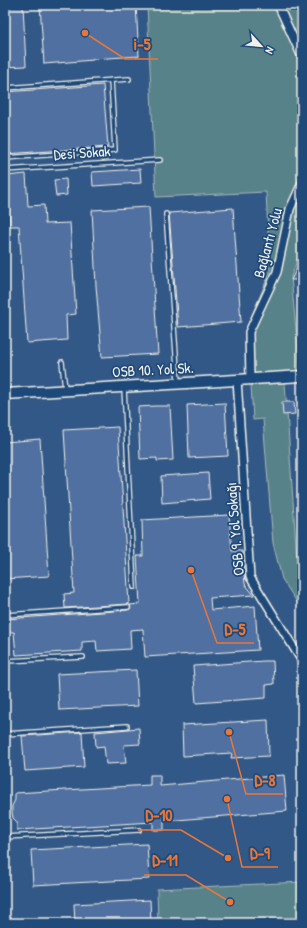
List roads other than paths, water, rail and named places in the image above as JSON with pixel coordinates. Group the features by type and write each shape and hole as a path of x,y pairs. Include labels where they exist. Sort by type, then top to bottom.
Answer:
{"street":[{"path":"278,5 302,57"},
{"name":"Bağlantı Yolu","path":"250,379 249,332 277,272 290,209 302,183"},
{"name":"OSB 10. Yol Sk.","path":"5,394 302,376"},
{"name":"OSB 9. Yol Sokağı","path":"237,380 250,577 302,661"}],"lane":[{"path":"5,88 129,79"},
{"path":"5,158 115,150 111,80"},
{"name":"Desi Sokak","path":"5,170 160,160"},
{"path":"166,214 178,384"},
{"path":"62,362 65,390"},
{"path":"124,387 134,587"},
{"path":"5,615 128,606"},
{"path":"5,645 6,661 83,657"},
{"path":"5,734 127,726"},
{"path":"5,837 139,830"}],"place":[{"name":"i-5","path":"85,33"},
{"name":"D-5","path":"191,570"},
{"name":"D-8","path":"229,732"},
{"name":"D-9","path":"227,799"},
{"name":"D-10","path":"228,858"},
{"name":"D-11","path":"230,902"}]}
